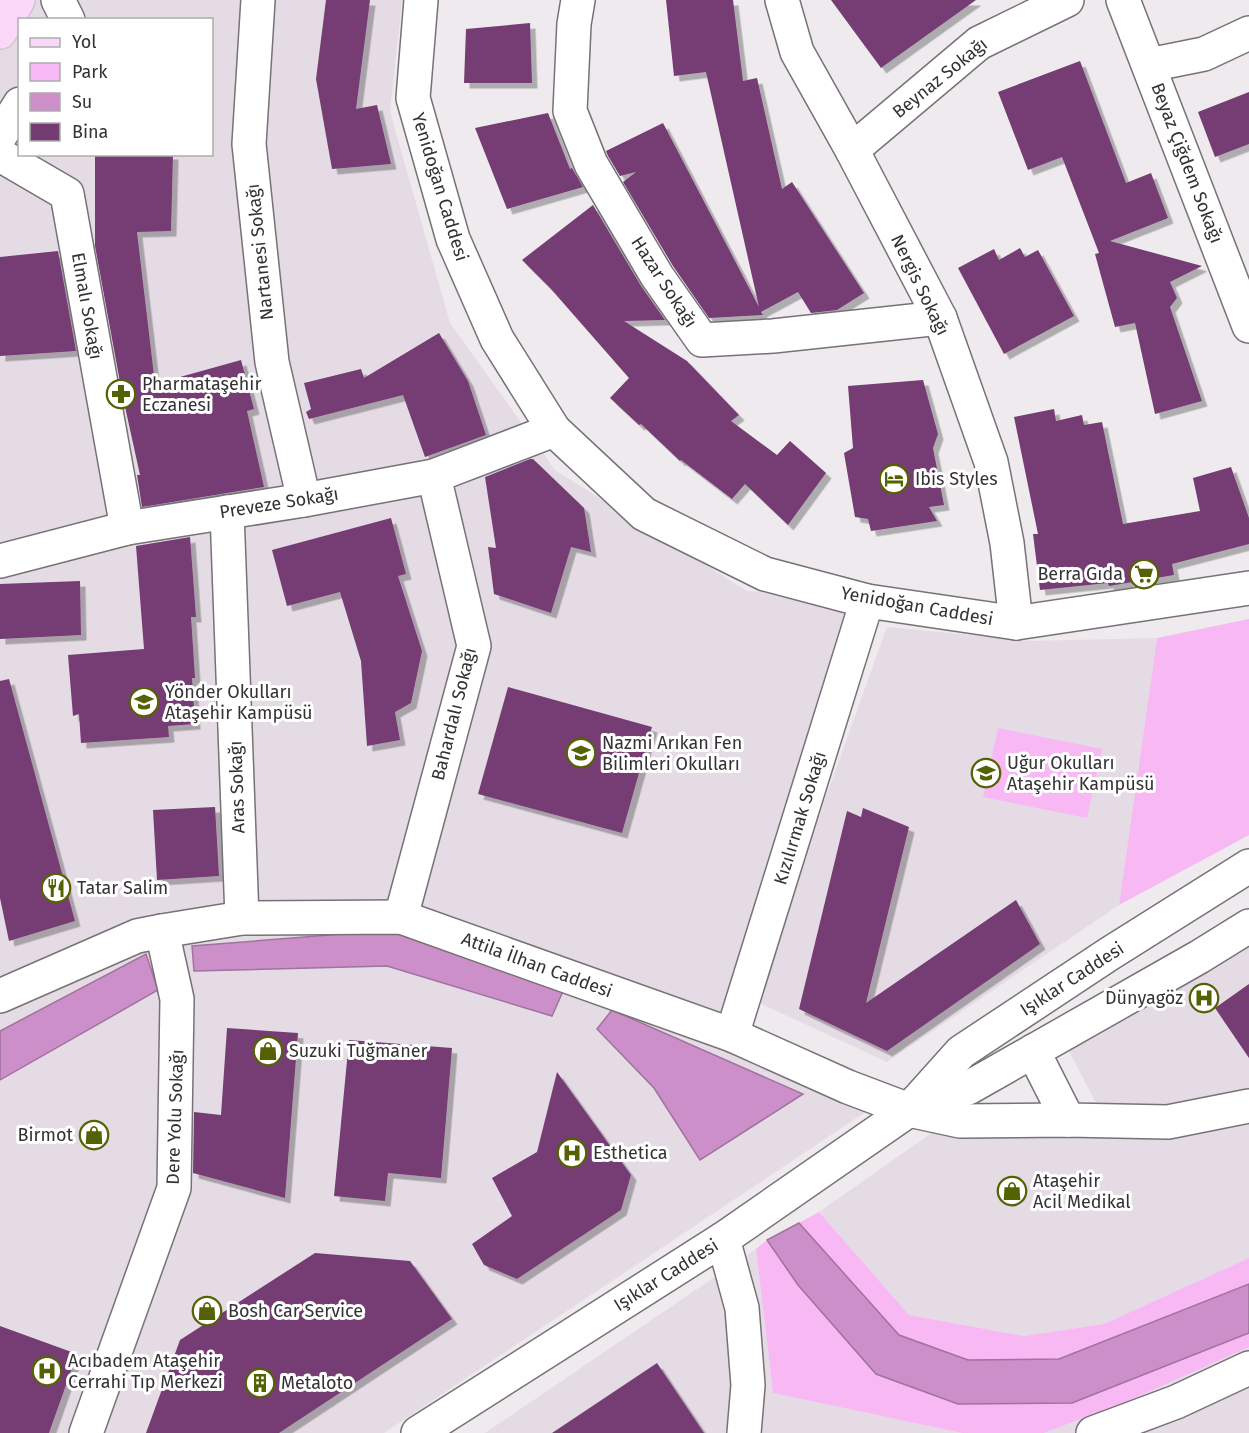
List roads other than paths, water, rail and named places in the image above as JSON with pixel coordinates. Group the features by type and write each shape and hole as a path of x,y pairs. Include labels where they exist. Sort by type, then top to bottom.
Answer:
{"main road":[{"path":"0,32 18,0"}],"street":[{"path":"58,0 67,18"},
{"name":"Nartanesi Sokağı","path":"258,0 249,144 272,362 304,500"},
{"name":"Yenidoğan Caddesi","path":"421,0 413,98 453,239 496,339 554,430 644,514 765,574 867,601 1016,623 1249,588"},
{"name":"Hazar Sokağı","path":"578,0 574,24 570,111 597,174 657,276 702,340 773,336 940,318"},
{"name":"Nergis Sokağı","path":"782,0 797,52 852,150 940,318 991,462 1007,543 1016,623"},
{"name":"Beynaz Sokağı","path":"852,150 979,43 1067,0"},
{"name":"Beyaz Çiğdem Sokağı","path":"1123,0 1249,326"},
{"path":"1149,65 1204,54 1249,33"},
{"path":"0,136 18,108"},
{"name":"Elmalı Sokağı","path":"0,155 67,194 127,528"},
{"name":"Preveze Sokağı","path":"0,561 127,528 304,500 434,476 554,430"},
{"name":"Bahardalı Sokağı","path":"401,917 474,646 434,476"},
{"name":"Aras Sokağı","path":"227,512 242,918"},
{"name":"Kızılırmak Sokağı","path":"732,1035 867,601"},
{"name":"Işıklar Caddesi","path":"421,1432 723,1239 909,1110 961,1052 1109,954 1249,866"},
{"name":"Attila İlhan Caddesi","path":"0,996 137,936 162,931 242,918 401,917 732,1035 848,1087 909,1110 960,1121 1168,1122 1249,1106"},
{"name":"Işıklar Caddesi","path":"909,1110 970,1087 1199,957 1249,926"},
{"name":"Dere Yolu Sokağı","path":"87,1433 174,1188 177,999 162,931"},
{"path":"1033,1051 1068,1120"},
{"path":"723,1239 742,1308 750,1432"},
{"path":"1093,1433 1176,1402 1249,1368"}],"water":[{"path":"392,930 564,989 552,1016 387,966 194,971 192,946"},
{"path":"146,954 158,990 0,1080 0,1031"},
{"path":"612,1010 803,1094 700,1160 654,1088 597,1029"},
{"path":"799,1223 899,1335 968,1360 1059,1359 1249,1284 1249,1333 1072,1403 958,1404 876,1374 798,1285 767,1240"}],"place":[{"name":"Pharmataşehir Eczanesi","path":"121,394"},
{"name":"Ibis Styles","path":"894,479"},
{"name":"Berra Gıda","path":"1144,574"},
{"name":"Yönder Okulları Ataşehir Kampüsü","path":"144,702"},
{"name":"Nazmi Arıkan Fen Bilimleri Okulları","path":"581,753"},
{"name":"Uğur Okulları Ataşehir Kampüsü","path":"986,773"},
{"name":"Tatar Salim","path":"56,888"},
{"name":"Dünyagöz","path":"1204,998"},
{"name":"Suzuki Tuğmaner","path":"268,1051"},
{"name":"Birmot","path":"94,1135"},
{"name":"Esthetica","path":"572,1153"},
{"name":"Ataşehir Acil Medikal","path":"1012,1191"},
{"name":"Bosh Car Service","path":"207,1311"},
{"name":"Acıbadem Ataşehir Cerrahi Tıp Merkezi","path":"47,1371"},
{"name":"Metaloto","path":"260,1383"}]}
